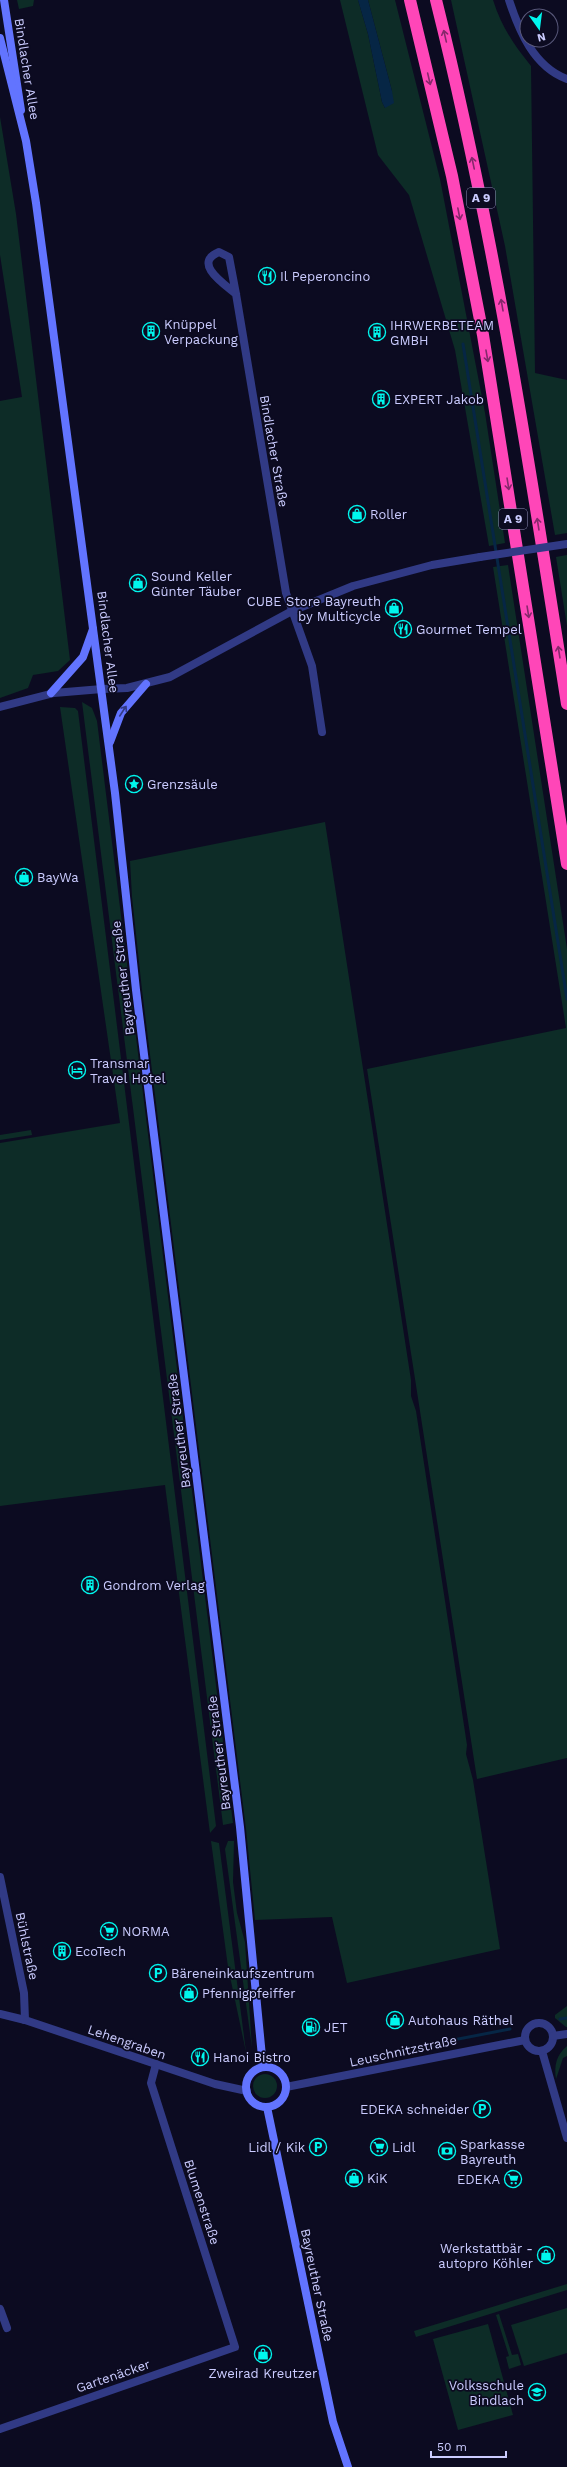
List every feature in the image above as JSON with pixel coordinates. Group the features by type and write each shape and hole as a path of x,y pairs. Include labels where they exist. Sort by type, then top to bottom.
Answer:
{"highway":[{"name":"A 9","path":"410,0 452,176 483,335 567,864"},
{"name":"A 9","path":"436,0 491,248 519,398 567,704"}],"main road":[{"name":"Bindlacher Allee","path":"4,0 26,141 76,494 115,793"},
{"path":"0,38 26,141"},
{"path":"51,693 83,657 94,626"},
{"path":"109,745 121,713 146,684"},
{"name":"Bayreuther Straße","path":"115,793 136,990 240,1826 263,2067"},
{"path":"263,2067 273,2068 281,2073 286,2088 278,2103 267,2107 256,2104 247,2091 248,2078 252,2073 263,2067"},
{"name":"Bayreuther Straße","path":"267,2107 333,2422 348,2467"}],"street":[{"path":"508,0 518,29 538,59 567,79"},
{"name":"Bindlacher Straße","path":"236,294 210,270 209,258 214,254 219,252 229,257 236,294 283,573 292,611 312,666 322,732"},
{"path":"0,707 51,693 127,688 170,677 292,611 320,598 388,575 480,557 567,544"},
{"name":"Bühlstraße","path":"0,1877 24,1993 25,2020"},
{"name":"Lehengraben","path":"0,2014 25,2020 215,2084 247,2091"},
{"path":"538,2023 547,2026 552,2036 548,2048 542,2051 530,2049 525,2040 528,2028 538,2023"},
{"path":"552,2036 567,2034"},
{"name":"Leuschnitzstraße","path":"286,2088 525,2040"},
{"path":"542,2051 567,2138"},
{"name":"Blumenstraße","path":"156,2064 151,2083 235,2347"},
{"path":"0,2309 7,2328"},
{"name":"Gartenäcker","path":"0,2429 235,2347"}],"green space":[{"path":"17,0 34,0 33,6 19,9"},
{"path":"340,0 358,0 368,34 382,102 385,108 392,91 368,0 395,0 440,179 485,413 505,543 489,546 455,350 409,195 378,155"},
{"path":"451,0 493,0 509,35 531,66 535,373 567,380 567,533 555,535 505,246"},
{"path":"0,117 16,214 70,660 58,671 33,675 28,688 0,698 0,401 22,397 0,255"},
{"path":"567,555 567,626 556,557"},
{"path":"508,565 567,949 567,1758 477,1779 367,1069 566,1028 493,567"},
{"path":"82,702 92,708 97,721 233,1823 223,1825"},
{"path":"60,707 75,708 78,711 216,1826 210,1833 165,1485 0,1506 0,1143 120,1123"},
{"path":"325,822 411,1380 411,1396 416,1411 467,1745 466,1754 473,1780 500,1949 347,1983 332,1917 255,1920 246,1829 142,990 132,897 130,861"},
{"path":"31,1130 32,1135 0,1140 0,1135"},
{"path":"211,1841 219,1843 246,2052 228,1967"},
{"path":"228,1841 234,1841 233,1882 237,1913 245,1942 252,2048 225,1849"},
{"path":"567,2006 566,2027 555,2018 555,2015"},
{"path":"567,2046 567,2056 563,2058 556,2079 555,2070 558,2057"},
{"path":"265,2074 274,2077 277,2086 274,2095 265,2098 256,2095 253,2086 256,2077"},
{"path":"567,2284 567,2290 416,2337 414,2331"},
{"path":"567,2308 567,2353 524,2366 511,2325"},
{"path":"499,2314 512,2355 518,2354 521,2365 509,2369 506,2357 509,2356 496,2315"},
{"path":"488,2324 513,2415 458,2430 433,2339"}],"water":[{"path":"358,0 368,0 392,91 394,103 385,108 382,102 368,34"}],"waterway":[{"path":"463,344 567,999"},
{"name":"Lehengraben","path":"560,2019 567,2018"},
{"name":"Lehengraben","path":"417,2047 510,2029"}],"place":[{"name":"Il Peperoncino","path":"267,276"},
{"name":"Knüppel Verpackung","path":"151,331"},
{"name":"IHRWERBETEAM GMBH","path":"377,332"},
{"name":"EXPERT Jakob","path":"381,399"},
{"name":"Roller","path":"357,514"},
{"name":"Sound Keller Günter Täuber","path":"138,583"},
{"name":"CUBE Store Bayreuth by Multicycle","path":"394,608"},
{"name":"Gourmet Tempel","path":"403,629"},
{"name":"Grenzsäule","path":"134,784"},
{"name":"BayWa","path":"24,877"},
{"name":"Transmar Travel Hotel","path":"77,1070"},
{"name":"Gondrom Verlag","path":"90,1585"},
{"name":"NORMA","path":"109,1931"},
{"name":"EcoTech","path":"62,1951"},
{"name":"Bäreneinkaufszentrum","path":"158,1973"},
{"name":"Pfennigpfeiffer","path":"189,1993"},
{"name":"Autohaus Räthel","path":"395,2020"},
{"name":"JET","path":"311,2027"},
{"name":"Hanoi Bistro","path":"200,2057"},
{"name":"EDEKA schneider","path":"482,2109"},
{"name":"Lidl / Kik","path":"318,2147"},
{"name":"Lidl","path":"379,2147"},
{"name":"Sparkasse Bayreuth","path":"447,2151"},
{"name":"KiK","path":"354,2178"},
{"name":"EDEKA","path":"513,2179"},
{"name":"Werkstattbär - autopro Köhler","path":"546,2255"},
{"name":"Zweirad Kreutzer","path":"263,2354"},
{"name":"Volksschule Bindlach","path":"537,2392"}]}
